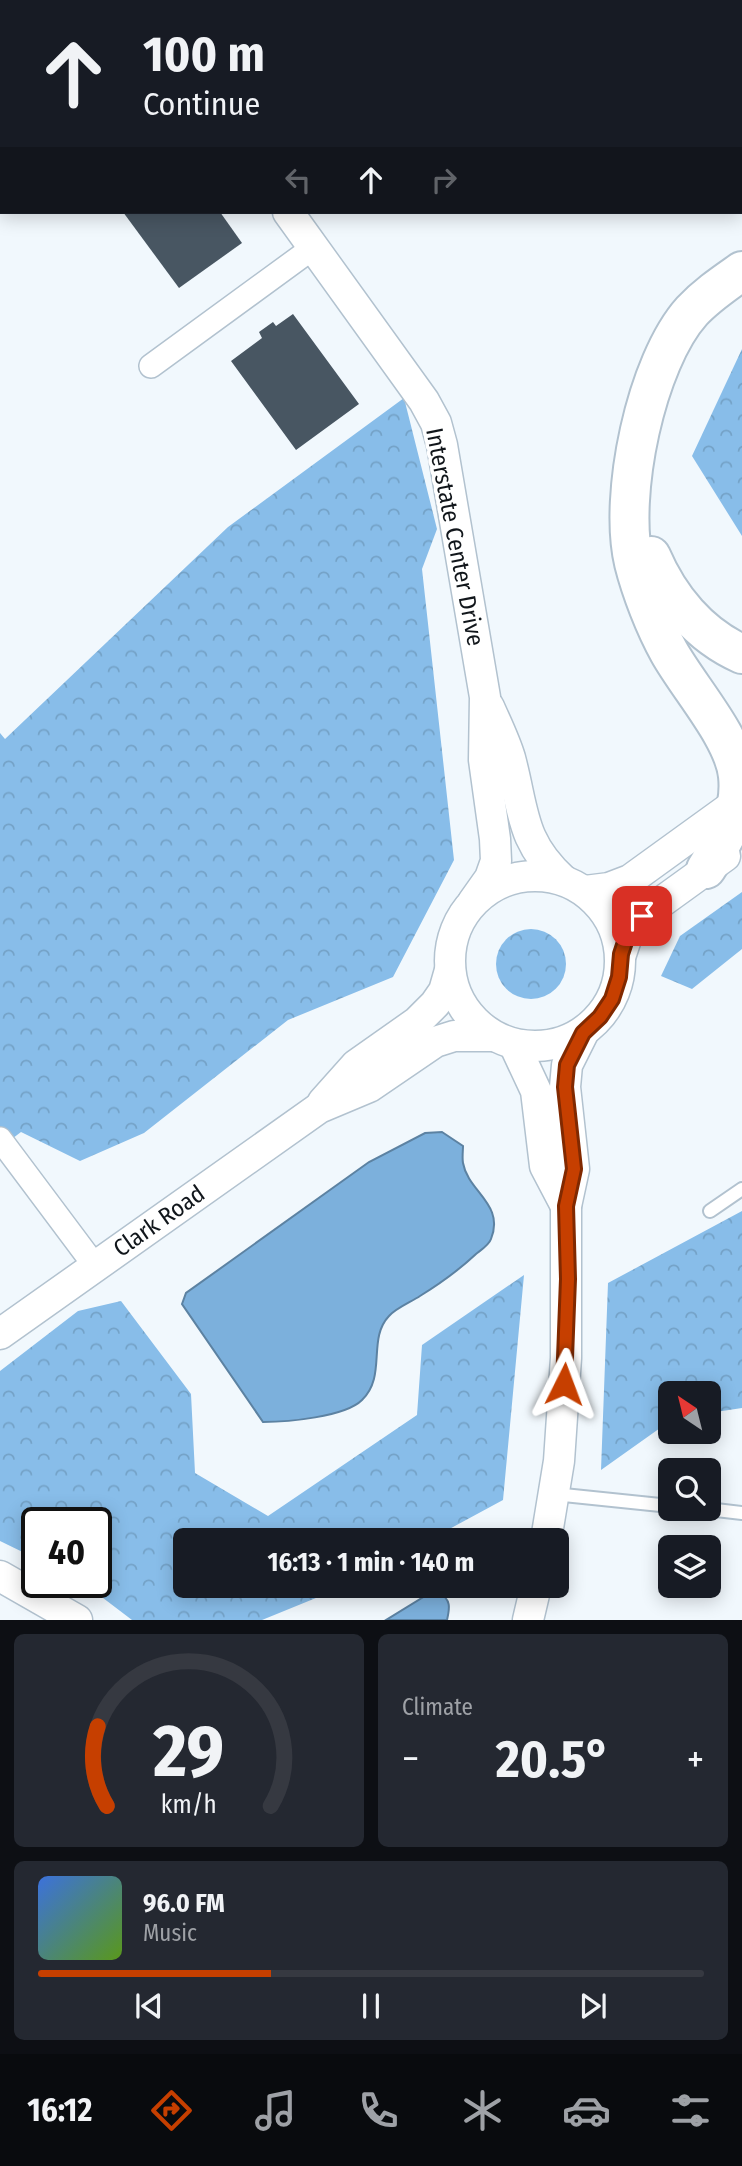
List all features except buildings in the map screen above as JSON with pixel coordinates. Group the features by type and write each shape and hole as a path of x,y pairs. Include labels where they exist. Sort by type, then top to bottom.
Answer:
{"highway":[{"path":"706,869 728,834 740,801 738,776 732,752 668,651 634,562 630,524 631,484 651,387 668,346 692,312 742,271"},
{"path":"631,484 650,554 663,584 692,620 725,647 742,654"}],"street":[{"name":"Interstate Center Drive","path":"289,214 424,401 436,423 442,445 485,697 484,760 495,839 496,861 490,878 473,902"},
{"path":"150,366 314,247"},
{"name":"Interstate Center Drive","path":"485,697 509,756 520,809 537,851 546,865 574,886"},
{"path":"740,801 630,880 609,888 574,886 539,876 515,878 492,887 473,902 459,922 451,946 450,970 457,997 472,1019 504,1040 538,1047 561,1043 583,1033 600,1017 612,999 627,936 642,916 742,844"},
{"path":"574,886 603,909 615,930 621,954"},
{"name":"Clark Road","path":"319,1108 356,1065 435,1004 444,991 450,970"},
{"path":"548,1528 559,1461 566,1358 566,1206 574,1169 565,1087 567,1065 583,1033"},
{"name":"Clark Road","path":"0,1334 319,1108 369,1087 435,1042 454,1036 504,1040"},
{"path":"504,1040 536,1091 545,1166 566,1206"},
{"path":"0,1139 95,1266"},
{"path":"0,1576 77,1620"},
{"path":"528,1620 533,1598"}],"lane":[{"path":"710,1212 742,1189"},
{"path":"553,1494 658,1505"},
{"path":"721,1510 742,1511"}],"green space":[{"path":"742,349 742,536 692,456"},
{"path":"404,398 437,529 422,569 454,860 393,977 288,1020 144,1133 80,1161 21,1132 0,1148 0,733 5,739 228,527"},
{"path":"742,892 742,949 692,989 661,976 680,936"},
{"path":"531,929 550,935 560,945 566,964 560,983 550,993 531,999 512,993 502,983 496,964 502,945 512,935"},
{"path":"742,1211 742,1408 721,1411 721,1381 658,1381 658,1430 601,1470 608,1283"},
{"path":"524,1275 503,1500 451,1528 173,1528 173,1598 315,1598 262,1620 132,1620 103,1598 112,1598 112,1507 21,1507 21,1551 0,1541 0,1371 78,1311 121,1301 191,1394 195,1473 268,1516 417,1415 422,1345"}],"shaded area":[{"path":"442,1132 463,1146 466,1173 490,1207 494,1227 490,1241 450,1276 389,1316 379,1335 374,1380 362,1400 343,1411 330,1414 300,1420 263,1422 182,1304 186,1293 369,1162 425,1133"},
{"path":"422,1598 446,1598 449,1604 447,1620 386,1620"}],"route":[{"path":"564,1384 568,1279 566,1206 574,1169 565,1087 567,1065 583,1033 600,1017 612,999 627,936 642,916"}]}
